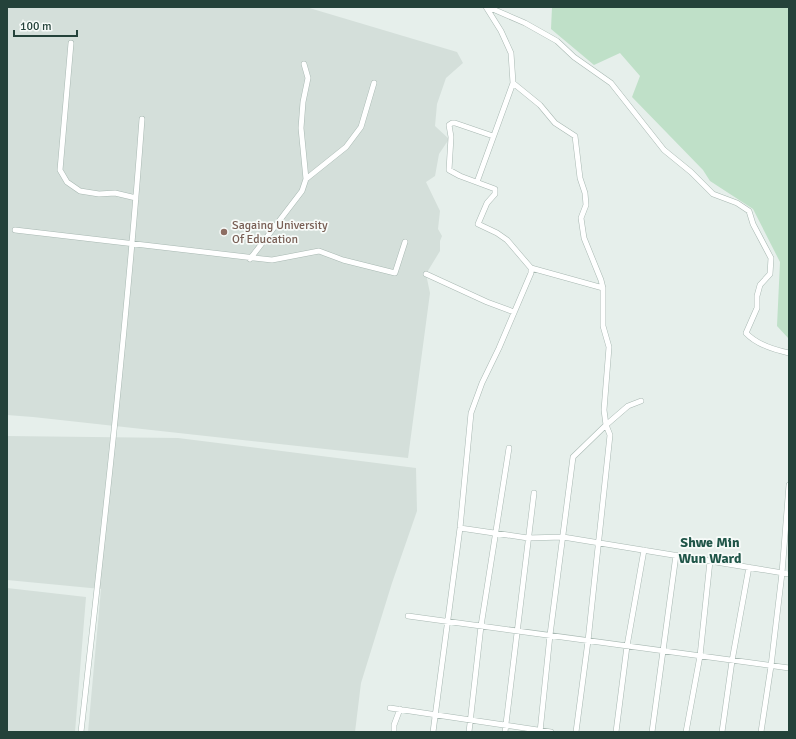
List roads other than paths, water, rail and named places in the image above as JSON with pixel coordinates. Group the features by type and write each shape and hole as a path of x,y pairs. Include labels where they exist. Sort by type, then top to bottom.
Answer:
{"street":[{"path":"477,182 513,83 511,53 501,31 487,7"},
{"path":"487,7 525,23 557,41 574,57 611,83 664,150 691,172 712,194 737,202 749,210 770,258 770,274 760,285 757,296 757,308 746,333 751,338 779,351 789,353"},
{"path":"71,43 60,170 67,182 80,191 99,194 115,193 136,198"},
{"path":"250,259 302,191 306,179 301,128 303,102 308,78 304,64"},
{"path":"513,83 540,105 555,123 575,136 580,178 585,193 586,205 581,218 584,238 603,288 603,326 609,347 604,410 606,425 610,435 588,641 576,732"},
{"path":"306,179 346,148 361,127 374,84"},
{"path":"81,732 109,476 132,243 142,119"},
{"path":"493,136 455,122 449,125 451,137 449,170 495,189 495,194 487,203 478,224 497,233 507,240 531,268 603,288"},
{"path":"15,230 132,243 250,259 272,260 319,251 343,260 395,273 405,242"},
{"path":"433,732 460,528 471,413 482,383 531,273 531,268"},
{"path":"426,274 487,302 514,312"},
{"path":"541,731 550,635 573,457 628,406 641,401"},
{"path":"469,732 481,626 509,448"},
{"path":"761,732 771,666 782,572 789,485"},
{"path":"505,732 534,493"},
{"path":"460,528 528,538 563,537 789,574"},
{"path":"616,732 627,646 644,550"},
{"path":"652,732 676,556"},
{"path":"686,732 700,656 710,561"},
{"path":"722,732 748,567"},
{"path":"408,616 789,668"},
{"path":"390,708 551,732"},
{"path":"394,732 394,725 400,710"}],"place":[{"name":"Sagaing University Of Education","path":"224,232"}],"district":[{"name":"Shwe Min Wun Ward","path":"710,550"}]}
